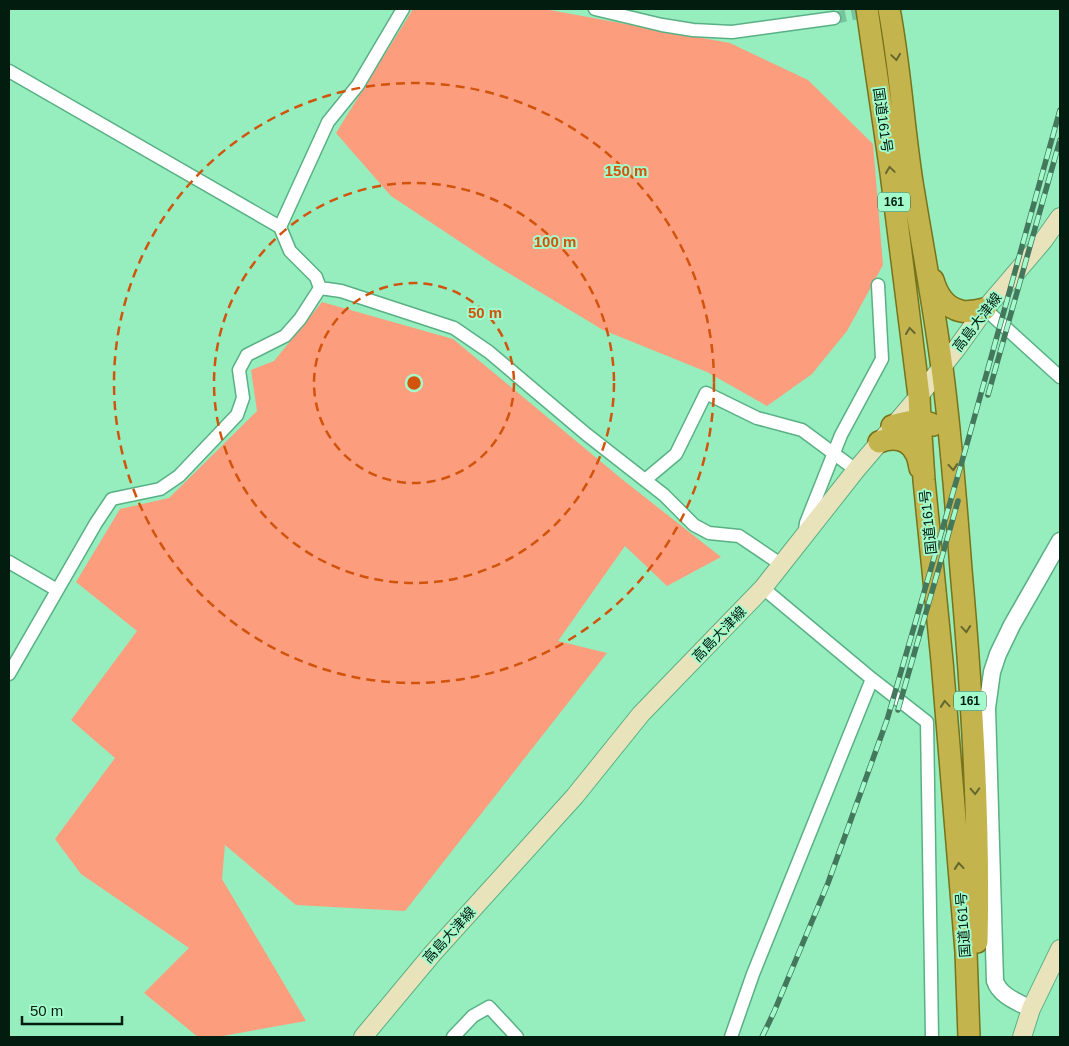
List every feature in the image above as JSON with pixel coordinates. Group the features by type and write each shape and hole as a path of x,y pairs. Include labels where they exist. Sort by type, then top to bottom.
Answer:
{"highway":[{"name":"国道161号","path":"867,9 888,154 950,441 968,644 975,799 978,890 974,1037"},
{"name":"国道161号","path":"889,9 912,182 922,239 933,368 920,420 966,952 970,1037"},
{"path":"912,182 912,216 933,368"},
{"path":"922,239 933,282 943,299 949,305 962,312 985,309"},
{"path":"892,426 920,420 929,422 950,441"},
{"path":"879,442 896,438 908,444 915,452 924,480"}],"main road":[{"name":"高島大津線","path":"363,1037 433,953 575,796 641,714 763,588 892,426 933,368 1043,241 1060,217"},
{"path":"1022,1037 1031,1009 1060,949"}],"street":[{"path":"280,227 328,122 358,85 403,9"},
{"path":"595,9 662,25 693,30 732,32 834,18"},
{"path":"9,71 280,227 290,251 316,276 320,288"},
{"path":"804,535 806,523 841,435 882,359 878,285"},
{"path":"320,288 341,291 454,328 489,352 558,411 664,495 694,525 710,533 740,536 782,565"},
{"path":"9,674 96,523 112,500 160,489 179,476 237,415 243,398 239,370 247,355 285,336 300,319 320,288"},
{"path":"985,309 1060,377"},
{"path":"645,480 676,454 706,393 757,418 802,430 856,470"},
{"path":"1031,1009 1002,992 994,981 987,708 992,672 998,654 1012,625 1060,541"},
{"path":"9,562 57,590"},
{"path":"763,588 872,679 927,722 932,1037"},
{"path":"731,1037 753,974 872,679"},
{"path":"453,1037 473,1016 489,1007 518,1037"}],"shaded area":[{"path":"413,9 544,9 730,43 808,80 873,144 883,265 847,331 812,374 767,406 707,372 603,330 495,265 391,196 336,133"},
{"path":"322,302 453,339 623,480 721,557 667,586 625,546 558,641 607,653 405,911 296,905 225,845 222,879 306,1021 217,1037 198,1037 144,993 189,948 81,874 55,839 115,758 71,720 137,631 76,582 120,509 169,498 257,411 251,370 274,361"}],"tunnel":[{"path":"834,18 878,9"}],"railway":[{"path":"762,1037 828,883 887,720 965,451 1060,110"},
{"path":"988,395 1060,140"},
{"path":"898,710 958,501"}]}
